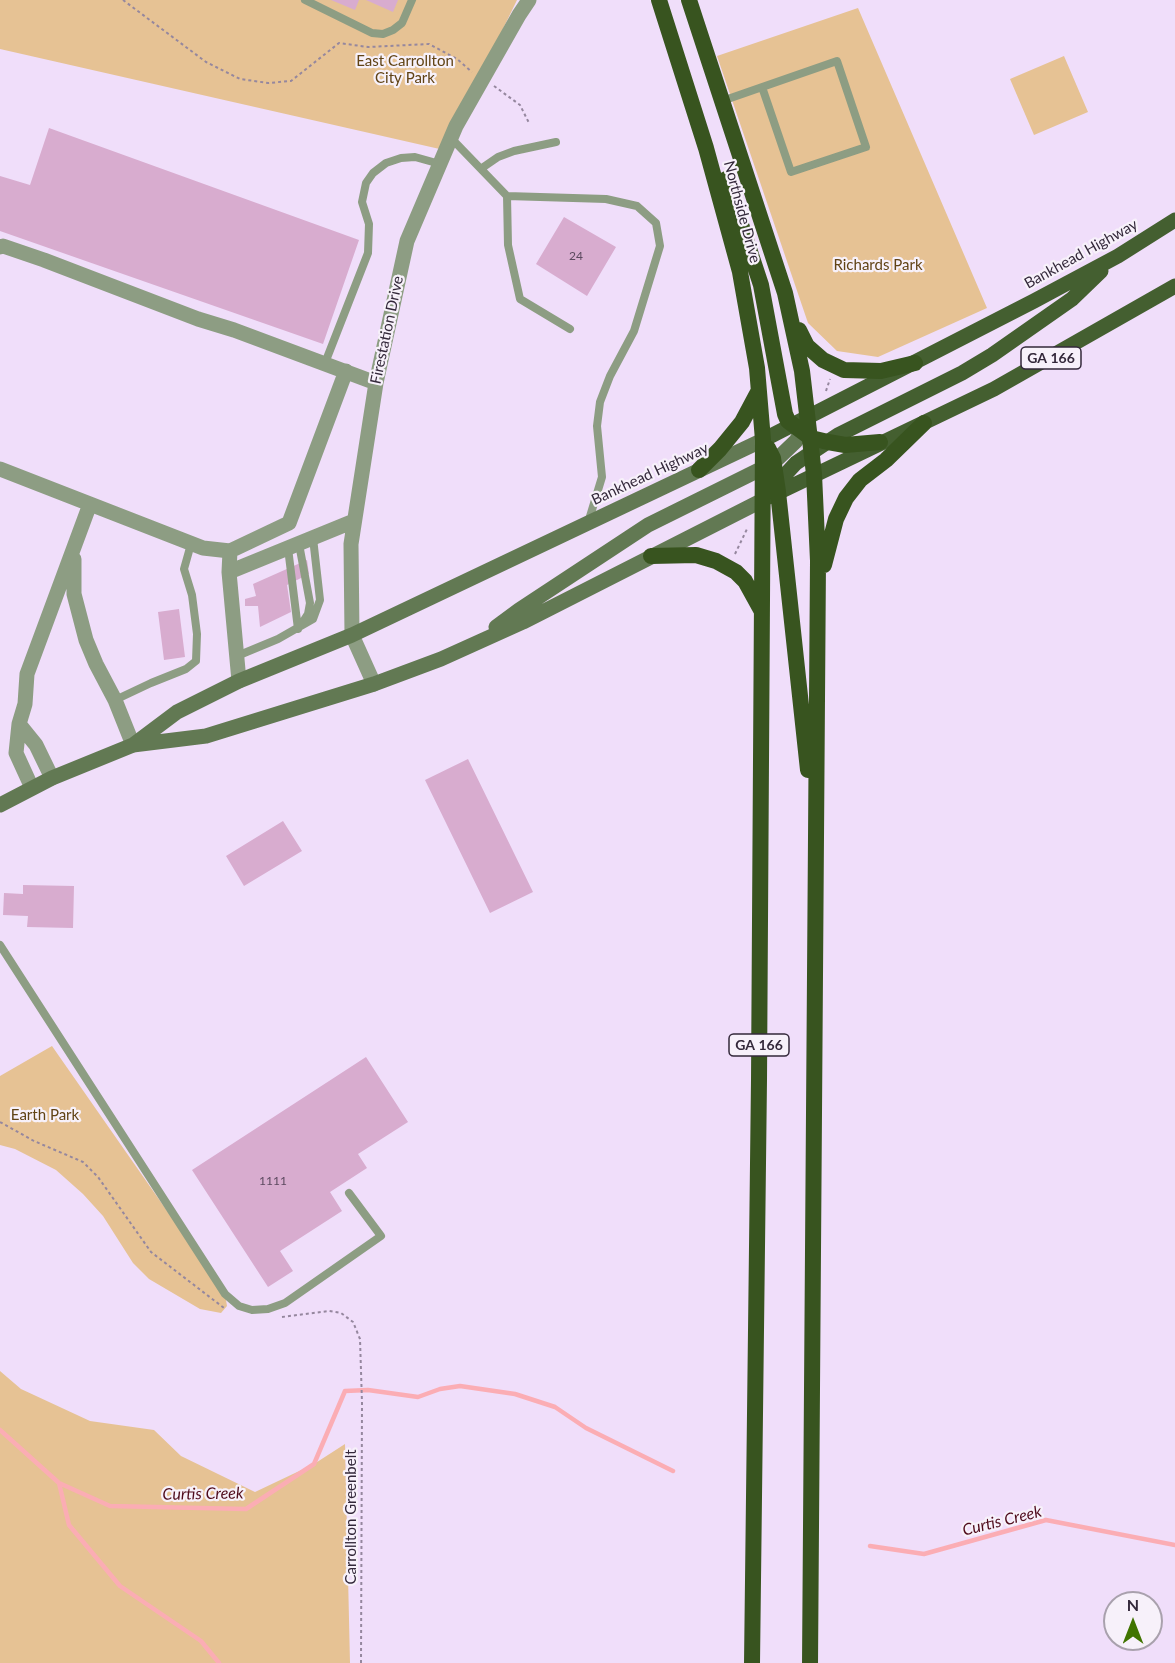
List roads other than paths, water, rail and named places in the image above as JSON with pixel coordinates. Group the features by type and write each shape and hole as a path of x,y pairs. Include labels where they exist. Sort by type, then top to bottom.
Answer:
{"highway":[{"name":"Northside Drive","path":"658,0 706,148 740,272 752,330 763,440 773,491"},
{"name":"Northside Drive","path":"689,0 778,269 791,317 802,371 805,433"},
{"path":"706,148 726,178 761,285 785,414 805,433 828,442 845,445 880,442"},
{"path":"791,317 807,346 823,360 844,370 881,370 915,363"},
{"path":"699,470 742,423 759,388"},
{"name":"GA 166","path":"810,1663 818,584 836,519 846,498 860,480 924,423"},
{"path":"805,433 814,474 818,584"},
{"path":"773,491 811,789 816,875"},
{"name":"GA 166","path":"752,1663 762,611 773,491"},
{"path":"651,556 696,555 726,566 745,581 762,611"}],"main road":[{"name":"Bankhead Highway","path":"134,745 177,712 239,681 352,635 763,440 805,433 915,363 1118,256 1175,220"},
{"path":"828,442 962,373 992,355 1072,299 1118,256"},
{"name":"Bankhead Highway","path":"0,805 52,778 134,745 206,736 374,684 461,651 523,622 773,491 924,423 1032,368 1175,286"},
{"path":"461,651 648,525 768,466 786,453 805,433"},
{"path":"773,491 796,463 805,433"}],"street":[{"name":"Firestation Drive","path":"374,684 352,635 351,544 376,382 406,240 451,138 507,35 529,0"},
{"path":"0,247 44,260 198,319 376,382"},
{"path":"0,469 191,544 214,551 230,551 289,523 346,371"},
{"path":"32,788 16,753 30,664 90,504"},
{"path":"229,572 354,522"},
{"path":"74,547 74,594 79,616 96,664 115,700 134,745"},
{"path":"230,551 229,572 239,681"},
{"path":"19,724 36,745 52,778"}],"lane":[{"path":"304,0 372,33 383,34 393,30 402,22 412,0"},
{"path":"722,101 762,87 837,61 866,147 791,172 762,87"},
{"path":"451,138 507,196 508,245 520,299 570,329"},
{"path":"482,168 498,157 514,151 555,142"},
{"path":"324,363 368,253 369,224 362,202 366,183 373,172 386,163 401,158 415,157 440,164"},
{"path":"507,196 606,199 637,206 656,223 660,246 634,331 610,376 600,402 597,426 602,477 588,523"},
{"path":"298,629 300,543"},
{"path":"298,629 308,614 310,603 300,543"},
{"path":"237,656 261,647 314,619 320,600 300,543"},
{"path":"115,700 151,682 186,669 196,661 197,634 192,595 184,569 191,544"},
{"path":"0,945 225,1294 239,1306 252,1310 268,1309 285,1303 381,1236 348,1193"}],"waterway":[{"name":"Curtis Creek","path":"0,1430 59,1483 110,1506 246,1509 314,1464 345,1391 368,1390 418,1397 440,1389 460,1386 515,1394 555,1407 586,1428 673,1471"},
{"path":"59,1483 69,1525 120,1586 201,1641 219,1663"},
{"name":"Curtis Creek","path":"870,1546 924,1554 1046,1520 1175,1545"}],"park label":[{"name":"East Carrollton City Park","path":"405,70"},
{"name":"Richards Park","path":"878,265"},
{"name":"Earth Park","path":"45,1115"}]}
